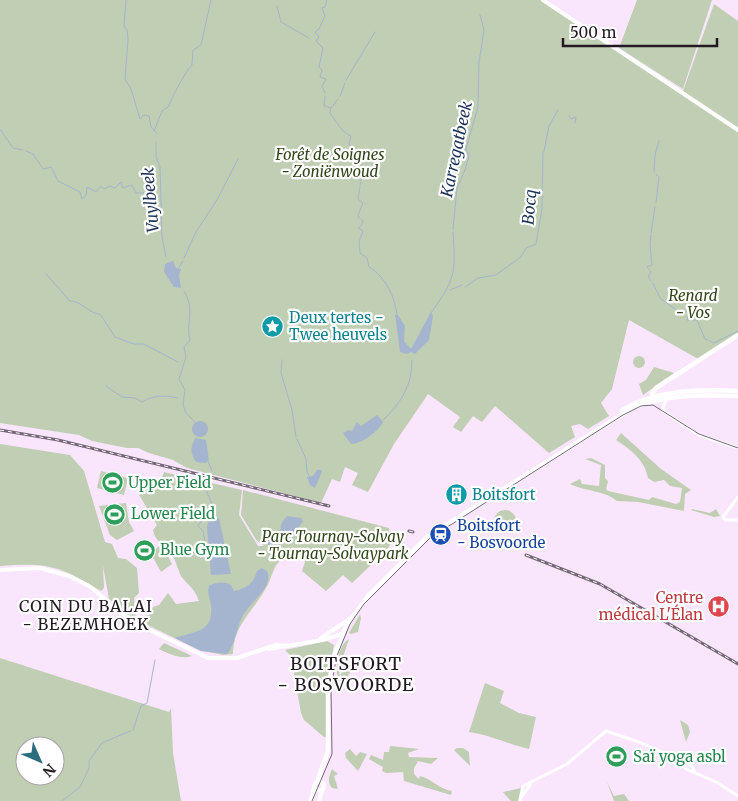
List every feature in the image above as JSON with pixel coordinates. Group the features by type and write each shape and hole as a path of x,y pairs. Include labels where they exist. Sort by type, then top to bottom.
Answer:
{"main road":[{"path":"542,0 738,130"},
{"path":"655,398 654,390 738,335"},
{"path":"311,801 330,755 329,681 342,634 351,618 368,596 416,545 629,406 655,398 691,391 738,391"},
{"path":"655,398 668,399 699,395 738,396"},
{"path":"0,570 40,568 69,576 89,586 133,622 206,656 234,658 274,646 288,646"},
{"path":"317,640 351,618"},
{"path":"262,651 342,634"},
{"path":"326,638 339,642"},
{"path":"318,782 324,785 318,801"},
{"path":"315,788 322,790"}],"street":[{"path":"668,399 663,406 663,411 698,435 738,448"},
{"path":"736,520 728,516 738,498"},
{"path":"520,801 522,788 567,764 606,731 639,742 677,759 693,771 717,782 738,796"},
{"path":"520,801 524,791 534,782"}],"green space":[{"name":"Forêt de Soignes - Zoniënwoud","path":"0,0 545,0 683,91 714,4 738,21 738,335 700,360 629,320 612,389 601,403 609,416 588,429 580,424 571,426 575,437 549,453 495,406 482,422 473,416 461,432 453,427 460,417 428,394 394,444 368,492 352,485 358,473 345,467 340,482 332,479 321,503 187,468 173,460 138,448 127,448 92,441 79,435 0,423"},
{"path":"637,0 712,0 683,89 619,48"},
{"path":"639,356 645,362 639,368 633,362"},
{"path":"654,367 674,373 643,395 639,384 646,380"},
{"path":"621,433 661,469 691,490 685,494 684,511 638,502 617,501 607,495 570,484 580,479 582,484 599,486 601,465 585,459 591,458 605,465 605,478 608,481 606,489 608,491 649,500 652,497 676,504 680,502 682,488 670,486 664,480 654,482 648,478 640,460 616,440"},
{"name":"Parc Tournay-Solvay - Tournay-Solvaypark","path":"0,444 70,455 84,471 105,542 112,544 118,558 126,559 137,568 139,593 134,598 135,615 138,617 149,615 153,607 159,605 168,593 176,604 199,601 193,590 181,576 171,554 156,537 153,530 157,525 138,493 145,485 158,488 164,472 242,490 239,515 258,546 264,546 257,541 241,515 243,490 389,528 391,543 387,550 352,583 343,575 326,591 302,571 305,562 298,552 270,547 271,554 283,558 279,561 266,588 240,626 233,654 223,655 199,650 133,618 109,599 103,566 104,588 101,591 75,576 53,568 30,565 0,566"},
{"name":"Upper Field","path":"101,471 128,478 124,495 97,488"},
{"name":"Lower Field","path":"126,503 129,522 134,531 117,540 110,535 99,506"},
{"path":"692,509 710,513 716,509 720,516 714,517"},
{"path":"505,510 513,513 516,521 513,529 505,532 497,529 494,521 497,513"},
{"path":"158,547 163,547 172,564 161,572 151,554"},
{"path":"360,614 358,632 349,633"},
{"path":"349,639 339,669 341,686 337,675 339,654 345,642"},
{"path":"327,641 334,645 326,686 327,737 324,737 304,720 301,713 291,656 285,650"},
{"path":"164,643 192,656 180,657 159,649"},
{"path":"0,658 169,712 171,708 173,753 181,801 0,801"},
{"path":"342,667 352,670 344,681 341,676"},
{"path":"485,683 504,691 500,703 519,713 536,717 529,749 469,732"},
{"path":"680,720 688,725 690,732 686,742"},
{"path":"390,746 419,749 408,753 409,757 438,758 431,764 418,761 414,768 414,774 419,779 420,776 424,777 452,791 451,795 404,781 403,772 386,773 382,771 383,767 369,759 371,755 383,760 384,752 389,752"},
{"path":"463,748 469,752 470,766 454,750"},
{"path":"350,749 356,756 360,752 367,754 358,771 346,758 345,753"},
{"path":"332,769 338,774 334,776 338,789 332,788 329,783"},
{"path":"607,782 614,796 624,794 629,801 614,801"},
{"path":"521,788 518,801 511,801 503,792"}],"water":[{"path":"173,261 176,268 181,269 179,275 181,288 174,287 164,272 165,264"},
{"path":"431,312 433,316 429,340 415,354 400,352 395,315 398,315 405,326 404,341 411,349"},
{"path":"377,415 383,422 377,430 364,440 351,444 343,433 348,430 352,431 357,422 361,426"},
{"path":"200,421 208,429 200,437 192,429"},
{"path":"195,438 206,440 209,460 206,463 196,462 192,455"},
{"path":"317,470 322,470 322,472 315,488 310,485 307,477 313,476"},
{"path":"287,516 301,518 303,521 289,541 284,539 280,529"},
{"path":"210,517 219,518 231,574 211,575 207,527"},
{"path":"274,535 282,544 269,545 262,541 267,536"},
{"path":"262,568 267,571 268,582 243,615 230,651 227,654 201,651 175,638 201,630 206,626 211,614 209,586 223,583 231,585 234,591 238,590 249,585 257,571"}],"waterway":[{"name":"Vuylbeek","path":"126,0 124,26 127,30 128,39 125,79 131,89 140,119 144,115 149,116 151,127 157,133"},
{"path":"154,131 162,111 169,106 186,72 192,65 193,50 201,45 211,0"},
{"path":"325,93 322,86 326,79 320,77 322,70 319,67 323,48 316,41 319,37 315,32 319,29 325,16 322,8 325,7 327,0"},
{"path":"277,6 281,22 309,38"},
{"name":"Karregatbeek","path":"453,229 457,188 469,156 466,149 478,107 479,62 484,30 480,15"},
{"path":"346,80 375,32"},
{"path":"340,96 345,83"},
{"path":"325,96 324,106 331,108 330,113 337,123 345,133 351,136 349,144 359,158 362,168 360,185"},
{"path":"331,108 338,99"},
{"name":"Bocq","path":"544,151 549,126 558,110"},
{"path":"569,116 571,119 576,117 575,123"},
{"path":"0,129 13,148 23,150"},
{"path":"654,172 655,155 659,141"},
{"name":"Vuylbeek","path":"156,142 156,157 160,167 162,237 166,257"},
{"path":"26,151 33,154 43,169 51,167 58,181 80,192 82,199 86,196 87,187 96,192 101,186 104,189 110,186 115,188 121,182 123,188 132,185 136,193 144,193 148,197 155,198"},
{"name":"Bocq","path":"497,274 521,257 526,248 536,244 542,209 543,152"},
{"path":"184,258 196,232 217,200 238,159"},
{"path":"656,174 659,177 656,202"},
{"path":"359,218 358,215 363,203 358,199 360,187"},
{"path":"651,233 655,207"},
{"path":"361,219 363,221 358,228 363,231 359,242 360,253 367,258 369,267 380,276 389,288 397,315"},
{"name":"Karregatbeek","path":"431,313 445,292 452,276 454,267 453,232"},
{"path":"651,235 652,265 647,267 651,272 648,276 651,281"},
{"path":"178,269 183,261"},
{"path":"46,274 70,301 100,314 115,337 134,344 144,344 178,362"},
{"name":"Bocq","path":"465,287 478,278 496,275"},
{"path":"653,283 660,298 679,312 689,312 687,320 697,320 705,339 708,340"},
{"name":"Bocq","path":"450,290 462,285"},
{"name":"Vuylbeek","path":"184,291 190,310 190,340 184,347 186,357 179,379 185,390 183,405 186,413 195,422"},
{"path":"710,341 714,343 738,331"},
{"path":"282,360 281,373 292,410 296,437"},
{"name":"Karregatbeek","path":"383,420 395,407 408,386 412,360"},
{"path":"106,386 122,397 135,398 142,402 159,396 178,398"},
{"path":"297,439 306,459 307,472 310,478"},
{"name":"Vuylbeek","path":"208,461 212,471"},
{"name":"Vuylbeek","path":"207,486 206,490 213,506 210,506 209,512 198,526 203,531 208,555 210,556"},
{"path":"63,627 65,620"},
{"path":"59,621 69,621 72,626"},
{"path":"133,730 141,706 147,703 155,660"},
{"path":"62,801 80,787 89,768 89,761 102,743 130,731"}],"tram line":[{"path":"312,801 332,754 331,690 336,658 350,624 364,604 430,538 623,415 641,406 653,405 699,434 738,448"}],"railway":[{"path":"0,430 58,440 329,506"},
{"path":"409,531 413,532"},
{"path":"526,555 600,584 738,664"}],"place":[{"name":"Deux tertes - Twee heuvels","path":"273,327"},
{"name":"Upper Field","path":"112,483"},
{"name":"Boitsfort","path":"456,495"},
{"name":"Lower Field","path":"115,514"},
{"name":"Boitsfort - Bosvoorde","path":"441,535"},
{"name":"Blue Gym","path":"144,550"},
{"name":"Centre médical L'Élan","path":"719,607"},
{"name":"Saï yoga asbl","path":"617,757"}],"district":[{"name":"COIN DU BALAI - BEZEMHOEK","path":"86,615"},
{"name":"BOITSFORT - BOSVOORDE","path":"346,674"}],"park label":[{"name":"Renard - Vos","path":"693,304"}]}
